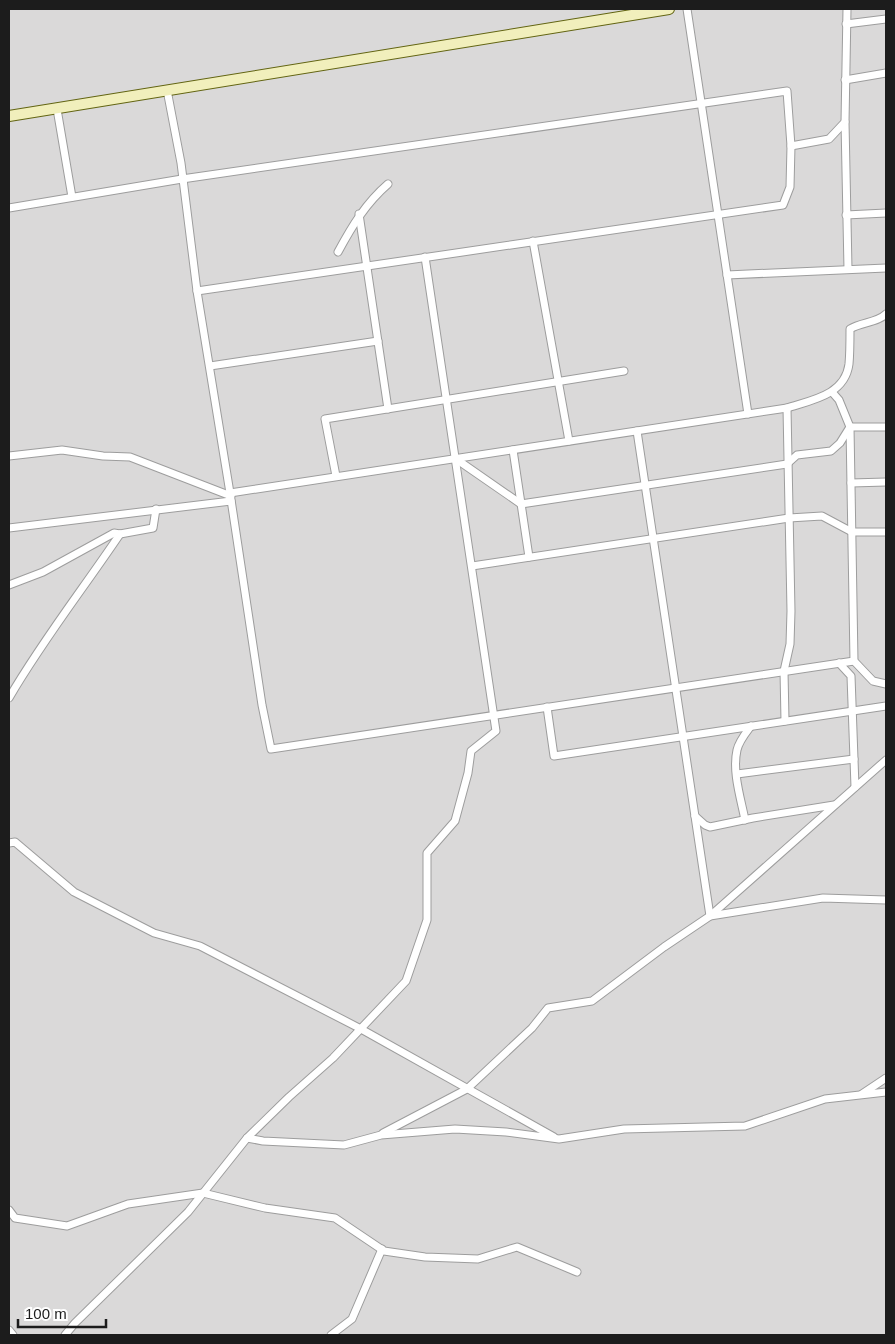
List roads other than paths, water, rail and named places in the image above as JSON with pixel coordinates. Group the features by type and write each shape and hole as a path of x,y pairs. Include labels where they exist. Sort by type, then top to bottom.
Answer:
{"main road":[{"path":"9,116 670,9"}],"street":[{"path":"687,9 748,414"},
{"path":"847,9 845,122 848,269"},
{"path":"846,24 886,19"},
{"path":"845,80 886,73"},
{"path":"167,90 182,179 197,291 271,749 854,661"},
{"path":"9,208 182,179 787,91 791,146 790,187 783,205 718,213 197,291"},
{"path":"57,109 72,197"},
{"path":"791,146 829,139 845,122"},
{"path":"338,252 359,214 374,196 388,184"},
{"path":"846,214 886,213"},
{"path":"359,214 388,409"},
{"path":"533,241 569,442"},
{"path":"65,1335 188,1212 247,1138 289,1096 333,1058 406,981 427,920 427,853 455,820 468,773 471,751 496,731 425,257"},
{"path":"727,275 886,268"},
{"path":"9,528 156,509 230,497 336,476 787,408 832,392 842,384 849,366 850,329 885,317"},
{"path":"210,366 378,342"},
{"path":"336,476 326,420 624,371"},
{"path":"832,392 839,400 850,428 854,661 873,681 886,684"},
{"path":"785,721 784,671 790,644 791,627 787,408"},
{"path":"850,428 886,427"},
{"path":"456,458 522,504 787,464 797,455 831,451 840,443 850,428"},
{"path":"637,431 710,916"},
{"path":"9,456 62,450 103,456 130,457 230,497"},
{"path":"513,450 530,557"},
{"path":"851,483 886,482"},
{"path":"9,585 43,572 114,533 120,534 152,528 156,509"},
{"path":"472,566 789,518 822,516 852,532 886,532"},
{"path":"9,698 28,666 120,534"},
{"path":"839,663 851,676 855,787"},
{"path":"547,707 554,756 886,706"},
{"path":"746,820 737,774 737,749 751,726"},
{"path":"737,774 854,758"},
{"path":"380,1135 467,1089 532,1028 548,1008 592,1001 664,947 710,916 886,760"},
{"path":"695,816 710,827 835,805"},
{"path":"9,843 15,842 74,892 154,934 200,946 361,1029 558,1139"},
{"path":"710,916 823,898 886,900"},
{"path":"860,1095 886,1078"},
{"path":"247,1138 263,1141 344,1145 380,1135 455,1129 506,1132 558,1139 624,1129 745,1126 825,1099 886,1092"},
{"path":"9,1210 15,1218 67,1226 128,1204 203,1193 264,1208 335,1218 382,1249 425,1257 478,1258 517,1247 577,1272"},
{"path":"331,1335 352,1319 382,1249"},
{"path":"9,1330 13,1335"}],"waterway":[{"path":"11,9 78,9"}]}
